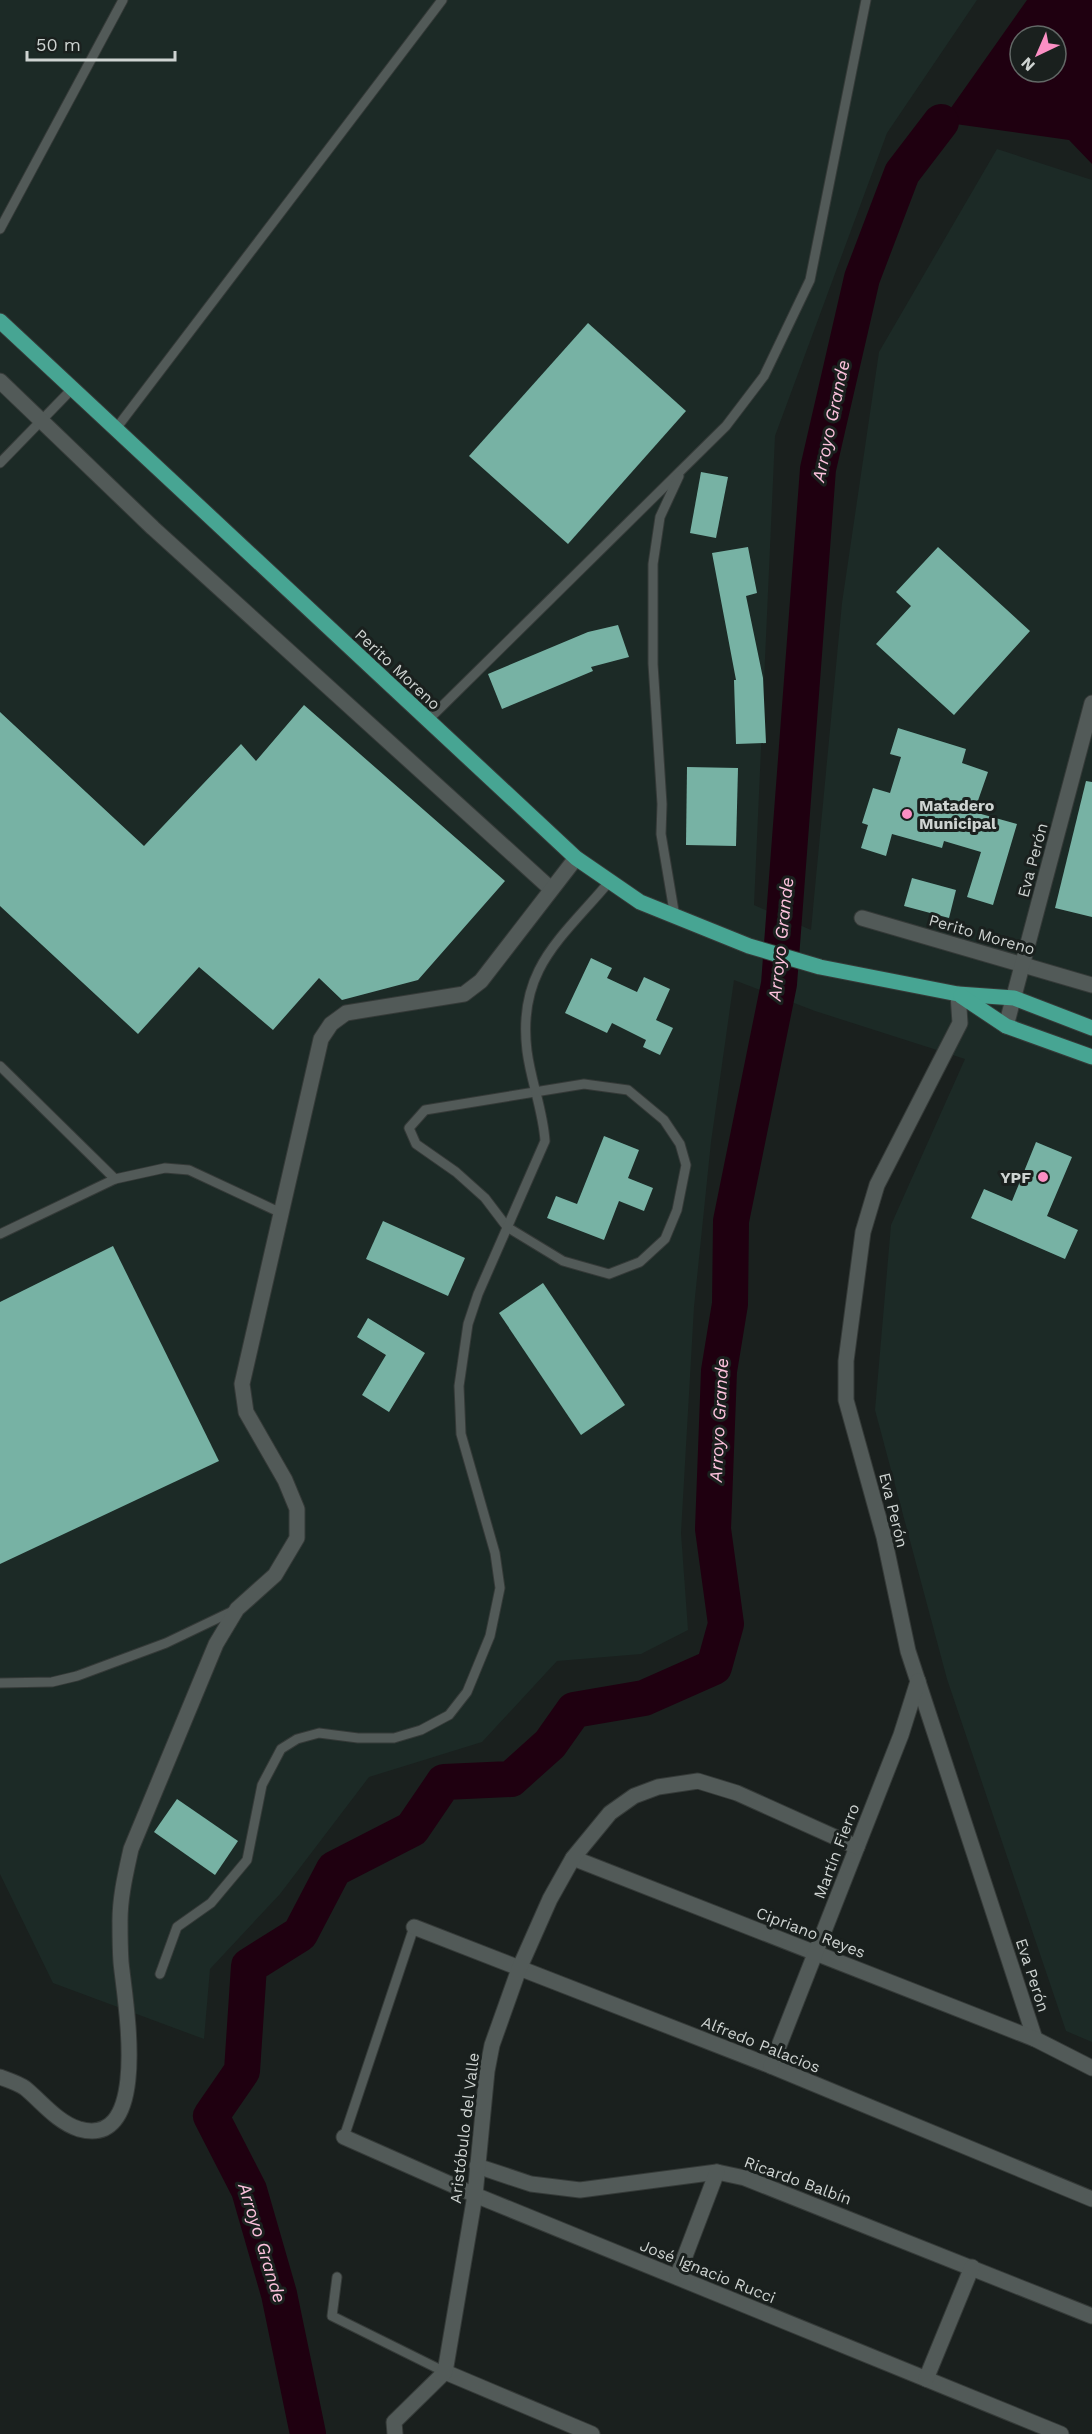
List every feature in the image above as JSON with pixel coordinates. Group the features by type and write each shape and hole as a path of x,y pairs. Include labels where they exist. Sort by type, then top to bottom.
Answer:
{"main road":[{"name":"Perito Moreno","path":"0,321 427,721 576,858 609,882 640,902 749,946 820,967 958,994 1014,998 1092,1028"},
{"path":"958,994 1006,1026 1092,1057"}],"street":[{"path":"0,381 231,600 551,889"},
{"name":"Eva Perón","path":"1006,1026 1092,703"},
{"path":"0,2077 23,2087 57,2118 79,2129 96,2130 111,2124 121,2110 128,2086 130,2044 121,1959 123,1884 131,1849 163,1767 216,1644 237,1609 275,1575 297,1538 297,1509 285,1480 246,1412 242,1384 279,1212 321,1039 331,1024 346,1013 464,994 471,990 481,981 576,858"},
{"name":"Perito Moreno","path":"862,918 1092,985"},
{"name":"Eva Perón","path":"958,994 960,1023 877,1185 863,1232 846,1361 846,1400 884,1537 908,1651 1035,2040"},
{"name":"Martín Fierro","path":"771,2066 901,1735 918,1681"},
{"name":"Aristóbulo del Valle","path":"445,2372 475,2195 487,2071 492,2045 519,1969 550,1899 573,1858 610,1813 634,1796 658,1787 698,1781 737,1793 857,1847"},
{"name":"Cipriano Reyes","path":"573,1858 1035,2040 1092,2068"},
{"name":"Alfredo Palacios","path":"414,1927 771,2066 1092,2199"},
{"name":"José Ignacio Rucci","path":"344,2138 475,2195 1061,2434"},
{"name":"Ricardo Balbín","path":"477,2166 531,2184 580,2190 717,2172 745,2178 972,2266 1092,2316"},
{"path":"677,2277 717,2172"},
{"path":"926,2379 972,2266"},
{"path":"395,2434 394,2422 445,2372 592,2434"}],"lane":[{"path":"0,229 123,0"},
{"path":"115,430 442,0"},
{"path":"427,721 726,426 764,376 810,280 866,0"},
{"path":"0,463 72,390"},
{"path":"675,917 661,834 662,804 653,664 653,564 660,517 682,470"},
{"path":"160,1974 177,1927 211,1903 247,1860 262,1785 281,1749 297,1739 319,1733 358,1738 403,1735 449,1715 467,1692 490,1636 500,1588 495,1553 461,1434 459,1386 468,1324 478,1294 545,1141 544,1121 535,1093 527,1052 525,1008 533,981 544,958 609,882"},
{"path":"0,1065 115,1179"},
{"path":"584,1084 628,1090 664,1120 680,1144 686,1165 677,1210 665,1239 640,1262 609,1274 563,1261 507,1227 485,1198 456,1172 416,1144 409,1128 425,1110 584,1084"},
{"path":"0,1234 115,1179 165,1168 189,1170 279,1212"},
{"path":"0,1683 52,1682 77,1676 166,1642 237,1609"},
{"path":"344,2138 414,1927"},
{"path":"337,2277 332,2316 445,2372"}],"shaded area":[{"path":"0,0 977,0 887,133 775,436 754,905 811,930 842,603 879,352 997,149 1092,180 1092,2042 1066,2031 947,1679 875,1410 891,1225 965,1059 815,1011 734,980 711,1142 694,1307 681,1533 688,1630 641,1654 557,1661 482,1742 369,1777 280,1894 210,1969 204,2039 53,1983 0,1874"},
{"path":"1027,0 1092,0 1092,164 1069,140 941,122 1008,27 1008,84 1068,84 1068,24 1010,24"}],"building":[{"path":"588,323 686,411 568,544 469,456"},
{"path":"701,472 728,477 716,538 690,533"},
{"path":"748,547 757,593 746,596 763,678 766,743 736,744 734,680 736,680 712,553"},
{"path":"938,547 1030,631 954,715 876,644 911,606 896,592"},
{"path":"618,625 629,657 591,667 593,671 502,709 488,674 588,632"},
{"path":"304,705 505,881 418,980 342,1000 319,978 273,1030 199,967 138,1034 0,906 0,712 144,846 241,744 256,761"},
{"path":"898,728 966,749 962,763 988,772 974,812 1017,824 993,905 967,897 981,852 944,841 942,848 892,834 886,856 861,848 868,825 862,823 873,788 890,793 901,757 890,754"},
{"path":"687,767 738,768 736,846 686,845"},
{"path":"1086,781 1092,782 1092,917 1055,908"},
{"name":"Matadero Municipal","path":"912,878 956,890 949,918 904,906"},
{"path":"591,958 612,968 607,978 637,992 644,977 670,989 656,1020 673,1028 660,1055 643,1047 646,1040 612,1023 607,1033 565,1013"},
{"path":"604,1136 639,1150 628,1178 653,1188 644,1211 619,1201 604,1240 547,1218 556,1196 577,1204"},
{"path":"1036,1142 1072,1157 1047,1216 1078,1230 1065,1259 971,1218 984,1189 1012,1201"},
{"path":"383,1221 465,1258 448,1296 366,1259"},
{"path":"113,1246 219,1461 0,1564 0,1302"},
{"path":"543,1283 625,1405 581,1435 499,1313"},
{"path":"368,1318 425,1353 389,1412 362,1395 386,1355 357,1337"},
{"path":"177,1799 238,1841 215,1875 154,1832"}],"waterway":[{"name":"Arroyo Grande","path":"308,2434 279,2294 249,2190 211,2116 242,2071 249,1966 300,1934 334,1869 412,1829 444,1782 511,1779 550,1744 574,1710 644,1698 714,1667 726,1624 713,1529 719,1371 730,1304 731,1221 779,984 818,469 862,278 902,173 941,122"}],"place":[{"name":"Matadero Municipal","path":"907,814"},
{"name":"YPF","path":"1043,1177"}]}
